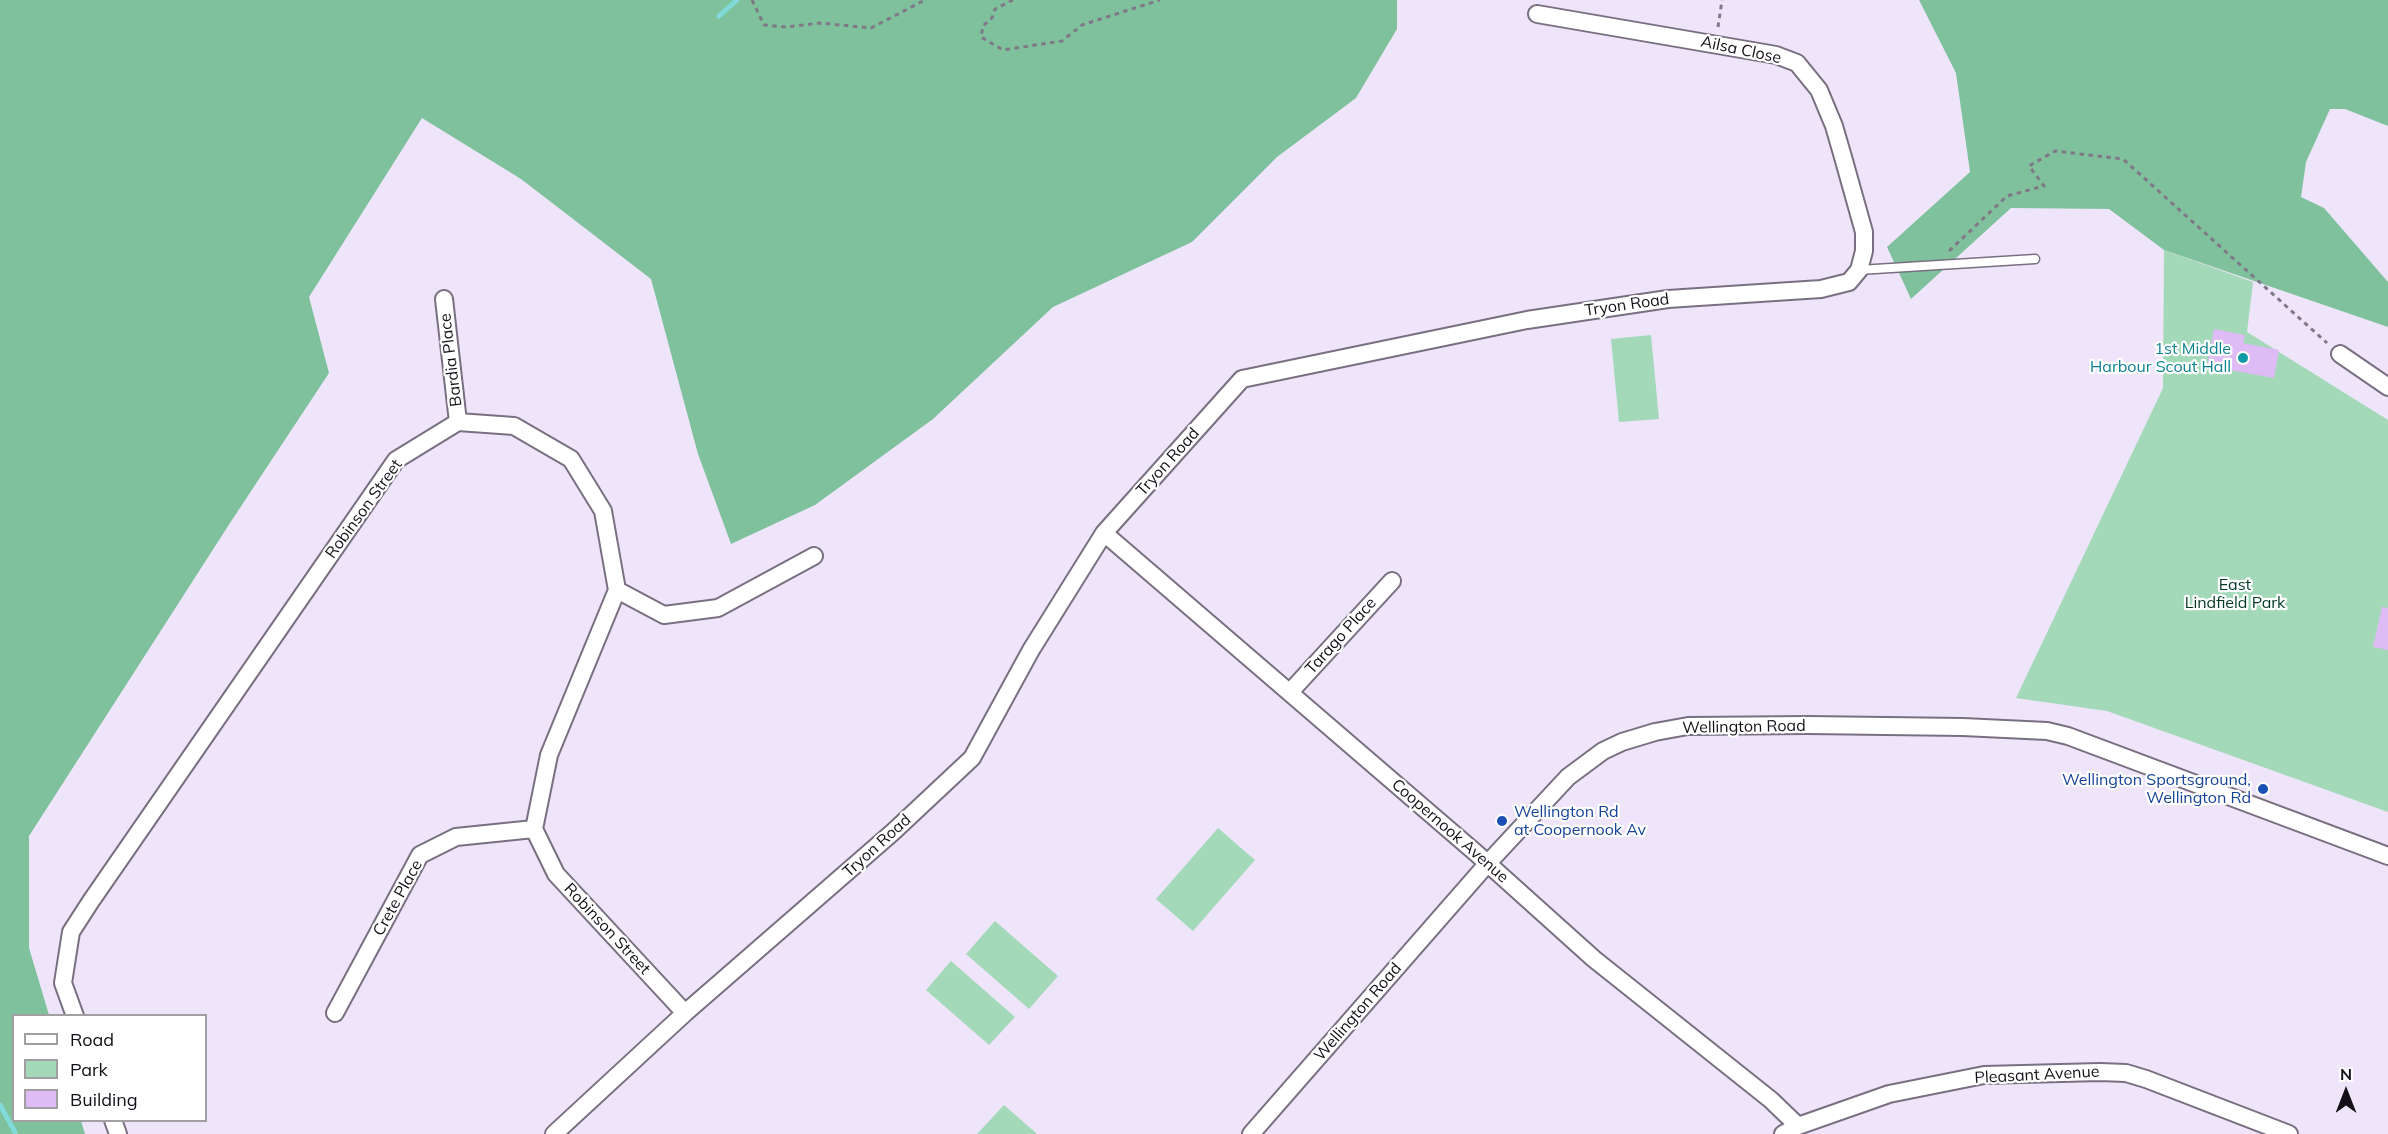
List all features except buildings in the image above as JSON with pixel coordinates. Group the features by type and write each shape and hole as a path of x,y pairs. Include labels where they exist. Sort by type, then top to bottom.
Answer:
{"street":[{"name":"Ailsa Close","path":"1537,14 1776,55 1797,63 1819,90 1834,126 1864,232 1864,251 1859,270"},
{"name":"Tryon Road","path":"554,1134 685,1013 893,832 972,758 1031,650 1104,533 1242,379 1527,320 1668,299 1821,289 1849,282 1859,270"},
{"name":"Bardia Place","path":"444,299 458,422"},
{"path":"2340,354 2388,387"},
{"path":"458,422 514,426 571,459 603,511 617,590 549,755 534,829"},
{"name":"Robinson Street","path":"74,1014 63,983 71,932 91,901 396,460 458,422"},
{"name":"Coopernook Avenue","path":"1104,533 1488,863 1594,959 1772,1100 1791,1130"},
{"path":"617,590 664,615 718,608 814,556"},
{"name":"Tarago Place","path":"1290,692 1392,581"},
{"name":"Wellington Road","path":"1251,1134 1488,863 1568,777 1585,763 1622,742 1688,726 1963,727 2047,731 2068,735 2388,856"},
{"name":"Robinson Street","path":"534,829 556,874 685,1013"},
{"name":"Crete Place","path":"335,1013 420,855 456,837 534,829"},
{"name":"Pleasant Avenue","path":"1791,1130 1889,1094 1984,1075 2100,1072 2126,1073 2146,1079 2289,1134"}],"lane":[{"name":"Tryon Road","path":"1859,270 2035,260"}],"path":[{"path":"752,0 764,25 786,27 820,23 871,28 926,0"},
{"path":"1013,0 995,9 992,18 983,26 981,37 1003,50 1062,41 1082,25 1160,0"},
{"path":"1716,44 1722,0"},
{"path":"1933,266 2007,196 2044,186 2029,166 2046,156 2055,151 2123,159 2340,354"}],"green space":[{"path":"0,0 1397,0 1397,29 1356,98 1277,157 1192,242 1053,307 933,419 815,505 731,544 698,454 651,279 521,179 422,118 309,297 329,373 29,836 29,948 49,1014 12,1014 12,1122 81,1122 85,1134 0,1134"},
{"path":"1919,0 2388,0 2388,126 2345,109 2330,109 2306,162 2301,197 2324,208 2388,282 2388,327 2164,250 2109,209 2011,208 1911,299 1887,247 1970,172 1956,73"},
{"name":"East Lindfield Park","path":"2164,250 2253,282 2247,332 2388,420 2388,812 2107,711 2016,698 2163,388"},
{"path":"1651,335 1659,419 1619,422 1611,339"},
{"path":"1218,828 1255,860 1193,931 1156,899"},
{"path":"995,921 1058,976 1029,1009 966,954"},
{"path":"951,961 1015,1017 989,1045 926,990"},
{"path":"1004,1105 1036,1133 1036,1134 977,1134"}],"waterway":[{"path":"719,16 737,0"},
{"path":"0,1105 15,1132"}],"place":[{"name":"1st Middle Harbour Scout Hall","path":"2243,358"},
{"name":"Wellington Sportsground, Wellington Rd","path":"2263,789"},
{"name":"Wellington Rd at Coopernook Av","path":"1502,821"}]}
